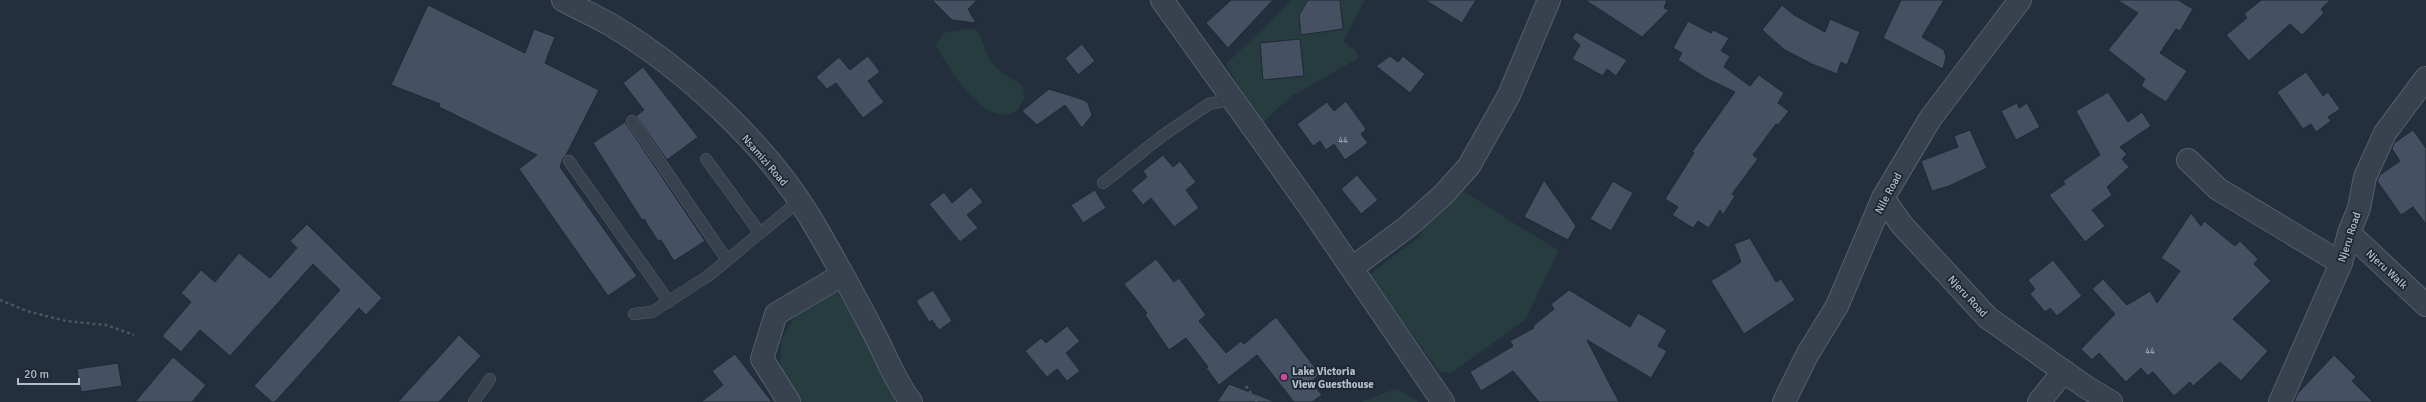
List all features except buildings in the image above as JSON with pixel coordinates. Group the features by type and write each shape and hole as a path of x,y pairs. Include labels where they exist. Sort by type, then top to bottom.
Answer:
{"street":[{"name":"Nsamizi Road","path":"563,0 611,24 680,72 734,124 780,174 811,218 874,334 896,381 911,402"},
{"path":"1162,0 1234,99 1443,402"},
{"path":"1352,268 1407,227 1443,195 1470,166 1509,95 1549,0"},
{"name":"Nile Road","path":"1784,402 1807,355 1837,306 1883,198 1930,119 2020,0"},
{"name":"Njeru Road","path":"2280,402 2341,263 2349,233 2359,208 2365,177 2385,133 2426,78"},
{"path":"2188,160 2218,189 2341,263"},
{"name":"Njeru Road","path":"1883,198 1902,225 1988,318 2086,387 2111,402"},
{"name":"Njeru Walk","path":"2349,233 2426,305"},
{"path":"789,402 762,359 776,314 842,275"},
{"path":"2039,402 2064,371"}],"lane":[{"path":"1103,183 1162,136 1210,104 1234,99"},
{"path":"632,121 727,260"},
{"path":"706,159 760,233"},
{"path":"569,160 669,302"},
{"path":"634,314 652,312 708,276 799,201"},
{"path":"474,402 490,379"}],"path":[{"path":"0,300 27,311 66,320 106,325 134,335"},
{"path":"1246,386 1257,402"}],"green space":[{"path":"1292,0 1365,0 1343,41 1356,51 1359,58 1290,97 1261,125 1226,64"},
{"path":"974,29 979,34 987,54 993,64 1002,72 1022,85 1025,97 1017,111 1002,115 992,112 982,106 963,87 948,65 936,45 943,33"},
{"path":"1445,180 1559,251 1525,320 1451,373 1439,371 1369,275 1419,237"},
{"path":"824,270 888,376 907,402 795,402 779,381 781,341 808,292"},
{"path":"1395,389 1414,398 1418,402 1361,402"}],"place":[{"name":"Lake Victoria View Guesthouse","path":"1284,377"}]}
